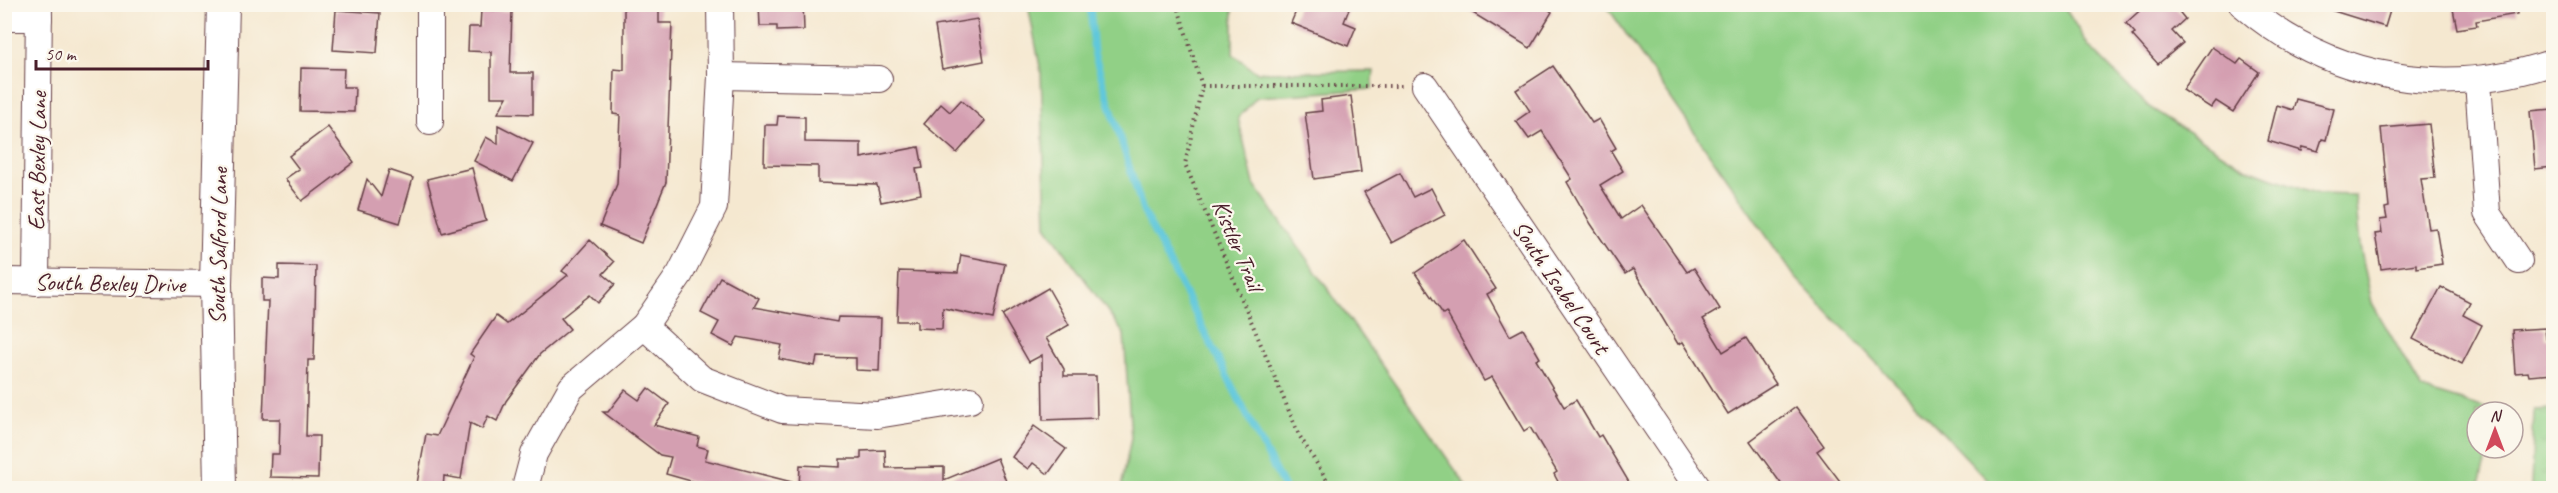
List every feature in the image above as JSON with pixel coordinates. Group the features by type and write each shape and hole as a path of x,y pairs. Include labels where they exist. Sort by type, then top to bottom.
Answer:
{"street":[{"name":"South Salford Lane","path":"220,489 216,284 223,4"},
{"path":"430,4 430,122"},
{"path":"525,489 534,454 571,388 644,326 680,274 714,207 721,76 720,4"},
{"path":"2242,4 2297,43 2353,68 2412,79 2478,81 2553,62"},
{"path":"4,18 39,11"},
{"name":"East Bexley Lane","path":"36,282 39,11"},
{"path":"721,76 879,79"},
{"path":"2478,81 2487,213 2519,261"},
{"name":"South Isabel Court","path":"1425,86 1698,489"},
{"name":"South Bexley Drive","path":"4,281 216,284"},
{"path":"644,326 702,379 782,410 877,415 970,400"}],"path":[{"path":"1177,4 1203,86 1425,86"},
{"name":"Kistler Trail","path":"1203,86 1185,165 1299,435 1332,489"}],"green space":[{"path":"1028,5 1233,5 1233,54 1256,72 1374,71 1372,89 1257,97 1238,118 1254,184 1468,488 1121,488 1131,438 1124,334 1046,226 1041,72"},
{"path":"1606,5 2063,5 2088,45 2149,107 2247,169 2319,194 2355,195 2360,246 2372,303 2422,389 2465,402 2465,460 2486,460 2478,488 1995,488 1795,277"},
{"path":"2553,409 2553,488 2531,488 2534,410"}],"building":[{"path":"759,4 803,4 804,30 777,31 777,26 760,26"},
{"path":"1299,4 1351,4 1344,22 1356,27 1348,46 1291,23"},
{"path":"1458,4 1540,4 1552,12 1530,48"},
{"path":"2147,4 2173,4 2185,19 2172,31 2183,43 2158,64 2132,35 2135,33 2126,23"},
{"path":"2328,4 2392,4 2385,27 2327,9"},
{"path":"2452,4 2516,4 2517,14 2476,21 2477,26 2457,29"},
{"path":"624,6 659,6 659,23 672,23 666,182 641,243 600,226 617,184 620,115 613,114 614,69 624,70"},
{"path":"336,10 380,13 377,53 333,50"},
{"path":"481,10 512,11 510,73 533,73 533,114 498,113 507,97 491,97 491,52 468,51 469,27 480,27"},
{"path":"977,19 984,61 942,69 935,26"},
{"path":"2212,47 2237,64 2241,59 2259,72 2233,112 2216,101 2211,108 2183,90"},
{"path":"1553,66 1592,123 1599,119 1616,148 1611,151 1623,171 1600,185 1621,219 1641,205 1687,272 1694,268 1720,309 1703,319 1723,352 1746,338 1776,384 1728,414 1683,342 1678,344 1633,269 1625,274 1591,224 1567,182 1572,179 1542,131 1529,139 1516,121 1530,111 1516,90"},
{"path":"301,68 344,69 343,87 355,87 354,112 300,111"},
{"path":"1351,96 1361,172 1314,179 1305,113 1322,111 1321,100"},
{"path":"2296,99 2334,109 2326,140 2322,139 2318,151 2302,147 2301,151 2268,141 2277,105 2293,110"},
{"path":"961,100 985,121 957,153 924,124 941,104 950,112"},
{"path":"2553,109 2553,167 2535,169 2530,111"},
{"path":"778,116 805,117 805,142 861,143 861,158 919,147 923,168 916,169 921,194 881,202 877,185 818,183 818,166 764,165 765,125 777,125"},
{"path":"2429,124 2435,178 2421,179 2429,229 2436,228 2442,264 2416,268 2416,264 2381,269 2375,234 2382,233 2380,220 2387,219 2385,208 2389,207 2381,128"},
{"path":"498,125 533,143 513,181 474,161 486,137 498,144"},
{"path":"328,127 354,162 302,201 285,179 299,169 289,156"},
{"path":"472,168 486,221 442,233 427,179"},
{"path":"389,170 413,178 400,223 358,210 367,179 381,197"},
{"path":"1400,173 1413,197 1431,188 1445,215 1392,243 1364,192"},
{"path":"590,240 614,262 603,274 615,284 598,303 590,295 561,318 570,329 540,354 506,401 497,421 488,416 482,429 470,423 461,479 444,476 443,489 416,489 426,434 437,436 474,357 470,354 496,316 507,324 568,275 562,271"},
{"path":"1464,240 1496,289 1487,294 1510,336 1523,329 1540,358 1536,360 1564,407 1576,400 1598,437 1601,435 1633,489 1562,489 1554,474 1557,472 1530,427 1524,431 1492,377 1484,381 1446,312 1443,314 1415,273"},
{"path":"961,255 1005,264 993,319 943,308 942,329 917,328 917,321 897,321 899,271 958,273"},
{"path":"279,265 316,266 314,360 308,360 306,436 319,436 318,478 270,477 271,454 279,454 280,419 263,419 268,301 262,301 262,278 279,279"},
{"path":"720,277 759,298 754,307 837,322 838,317 881,318 879,371 856,370 856,358 817,357 815,366 779,359 782,345 738,337 733,346 712,335 719,322 701,313"},
{"path":"2441,287 2470,302 2463,315 2482,325 2462,364 2413,339"},
{"path":"1048,288 1069,325 1046,338 1064,369 1064,376 1096,376 1097,418 1043,420 1042,355 1029,362 1002,315"},
{"path":"2545,328 2546,339 2553,338 2553,374 2529,376 2528,372 2515,373 2512,330"},
{"path":"648,388 669,404 654,425 699,437 697,446 708,449 705,460 792,482 791,489 719,489 666,474 671,457 660,455 603,412 608,412 625,390 639,400"},
{"path":"1796,407 1824,446 1817,451 1846,489 1785,489 1750,441"},
{"path":"1034,426 1066,449 1048,474 1033,463 1028,469 1012,457"},
{"path":"885,450 886,468 944,467 944,480 997,458 1009,489 799,489 800,465 840,467 840,459 861,459 861,451"}],"waterway":[{"path":"1090,4 1094,53 1143,211 1284,488"}]}
